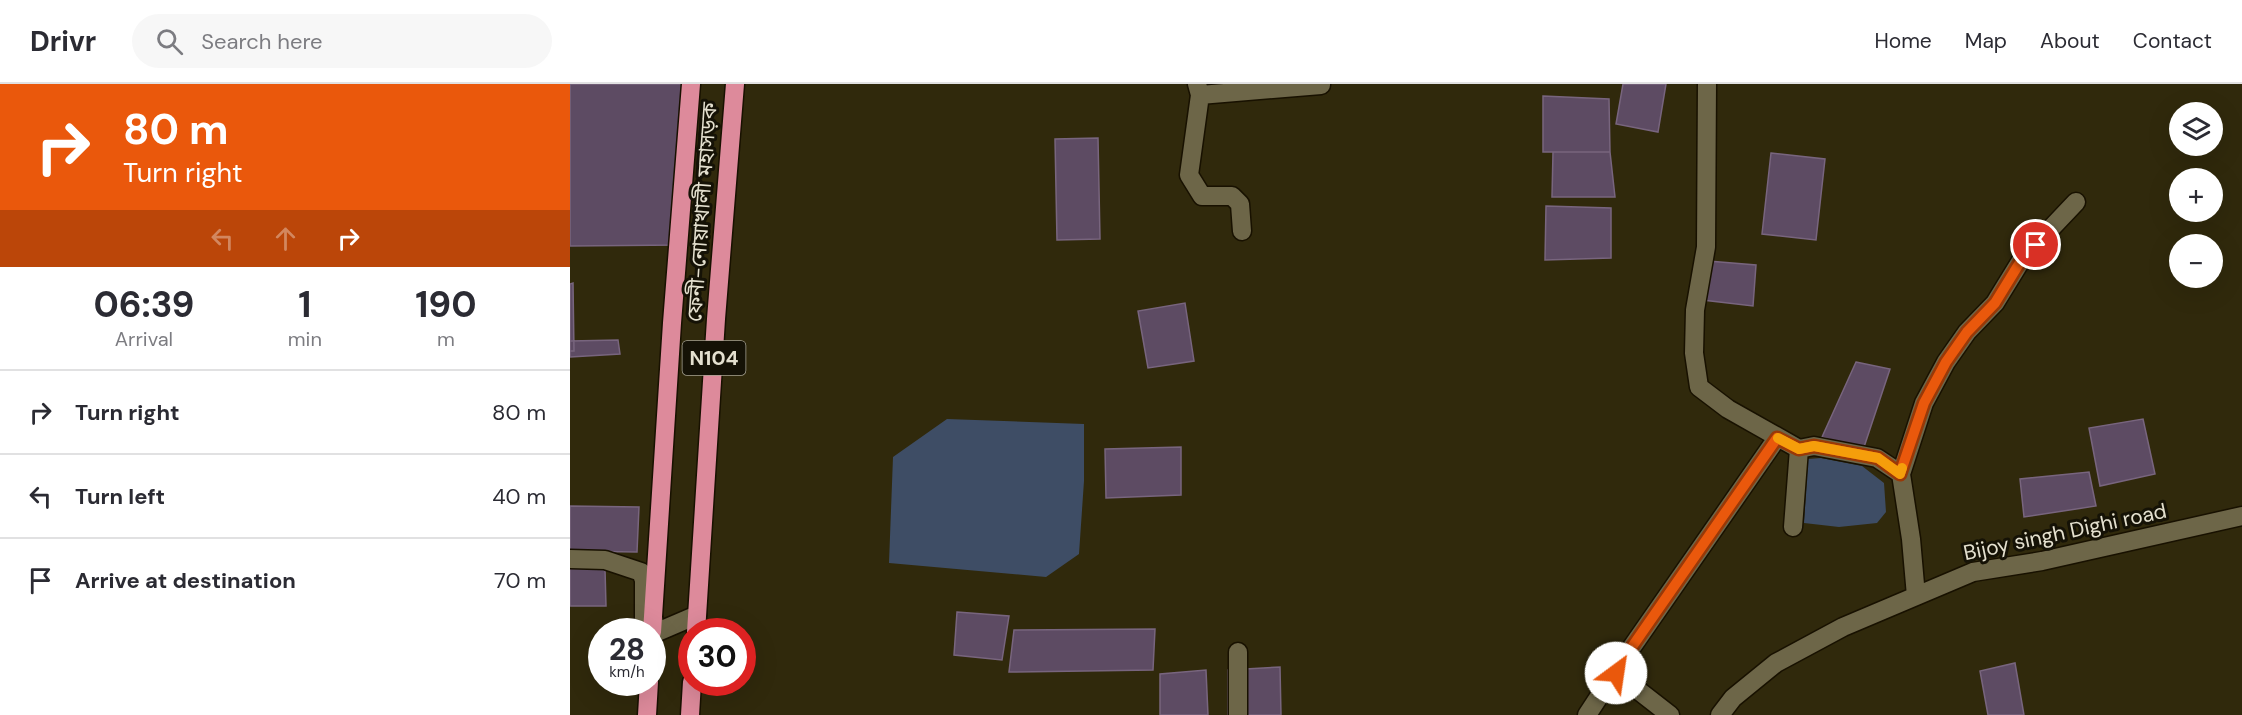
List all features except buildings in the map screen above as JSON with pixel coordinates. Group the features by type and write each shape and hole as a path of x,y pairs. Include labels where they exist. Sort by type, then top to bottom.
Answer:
{"highway":[{"name":"ফেনী-নোয়াখালী মহাসড়ক","path":"653,618 672,323 692,84"},
{"name":"ফেনী-নোয়াখালী মহাসড়ক","path":"696,618 735,84"},
{"path":"647,715 648,696"},
{"path":"690,715 691,696"}],"street":[{"path":"1707,84 1706,248 1695,310 1694,353 1699,387 1728,409 1799,449 1814,446 1878,458 1900,474"},
{"path":"1242,231 1240,204 1232,196 1202,196 1189,175 1198,89 1321,85"},
{"path":"1916,596 1911,539 1900,474 1924,403 1946,362 1967,332 1995,303 2022,259 2076,202"},
{"path":"1587,715 1777,438"},
{"path":"1793,527 1799,449"},
{"name":"Bijoy singh Dighi road","path":"1720,715 1733,699 1776,663 1843,627 1973,572 2042,561 2242,516"},
{"path":"570,559 605,560 640,572 644,580 644,618"},
{"path":"1238,652 1238,715"},
{"path":"1616,673 1670,715"}],"water":[{"path":"947,419 1084,424 1084,481 1079,554 1046,577 889,563 893,457"},
{"path":"1821,458 1862,466 1884,483 1886,512 1877,523 1839,527 1804,523 1808,459"}],"slow traffic":[{"path":"1778,438 1799,449 1814,446 1878,458 1900,474 1902,468"}],"route":[{"path":"1616,673 1777,438 1799,449 1814,446 1878,458 1900,474 1924,403 1946,362 1967,332 1995,303 2022,259 2036,245"}]}
